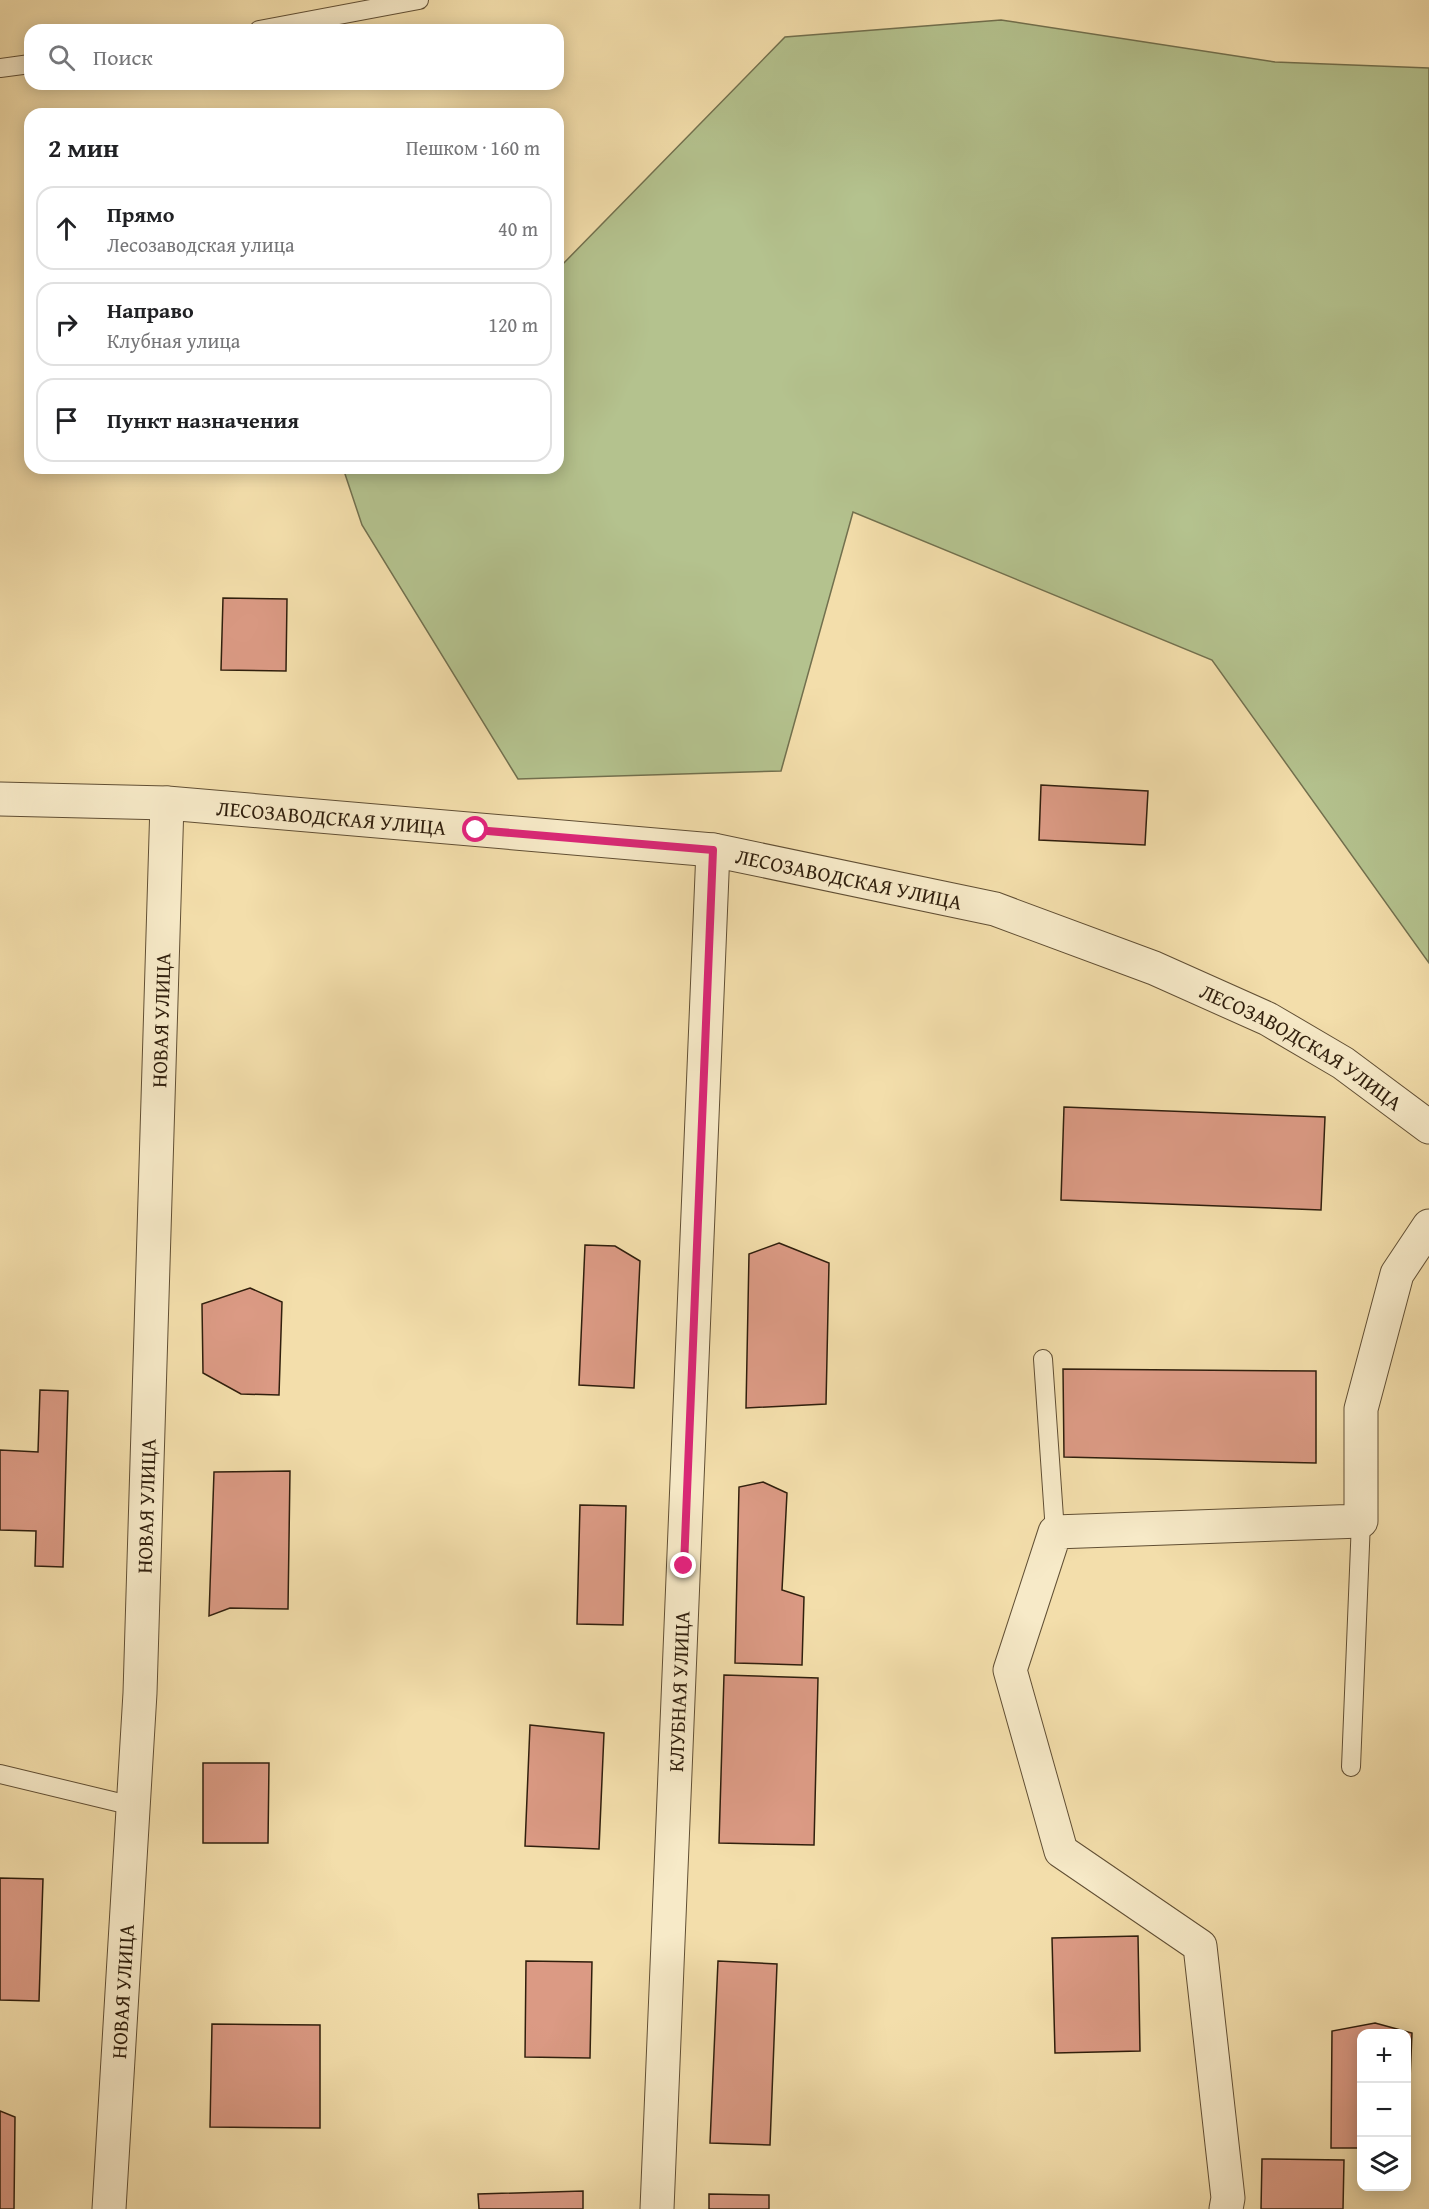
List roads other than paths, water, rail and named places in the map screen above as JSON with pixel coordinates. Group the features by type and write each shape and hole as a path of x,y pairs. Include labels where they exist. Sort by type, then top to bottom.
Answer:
{"street":[{"name":"ЛЕСОЗАВОДСКАЯ УЛИЦА","path":"0,799 167,803 713,850 995,909 1154,968 1268,1019 1343,1064 1429,1127"},
{"name":"НОВАЯ УЛИЦА","path":"109,2209 140,1693 167,803"},
{"name":"КЛУБНАЯ УЛИЦА","path":"657,2209 713,850"},
{"path":"1226,2209 1228,2198 1200,1946 1062,1851 1010,1670 1055,1532 1361,1521 1361,1409 1397,1274 1429,1226"}],"lane":[{"path":"291,24 419,0"},
{"path":"0,68 24,65"},
{"path":"1043,1359 1055,1532"},
{"path":"1351,1767 1361,1521"},
{"path":"0,1774 133,1806"}]}
